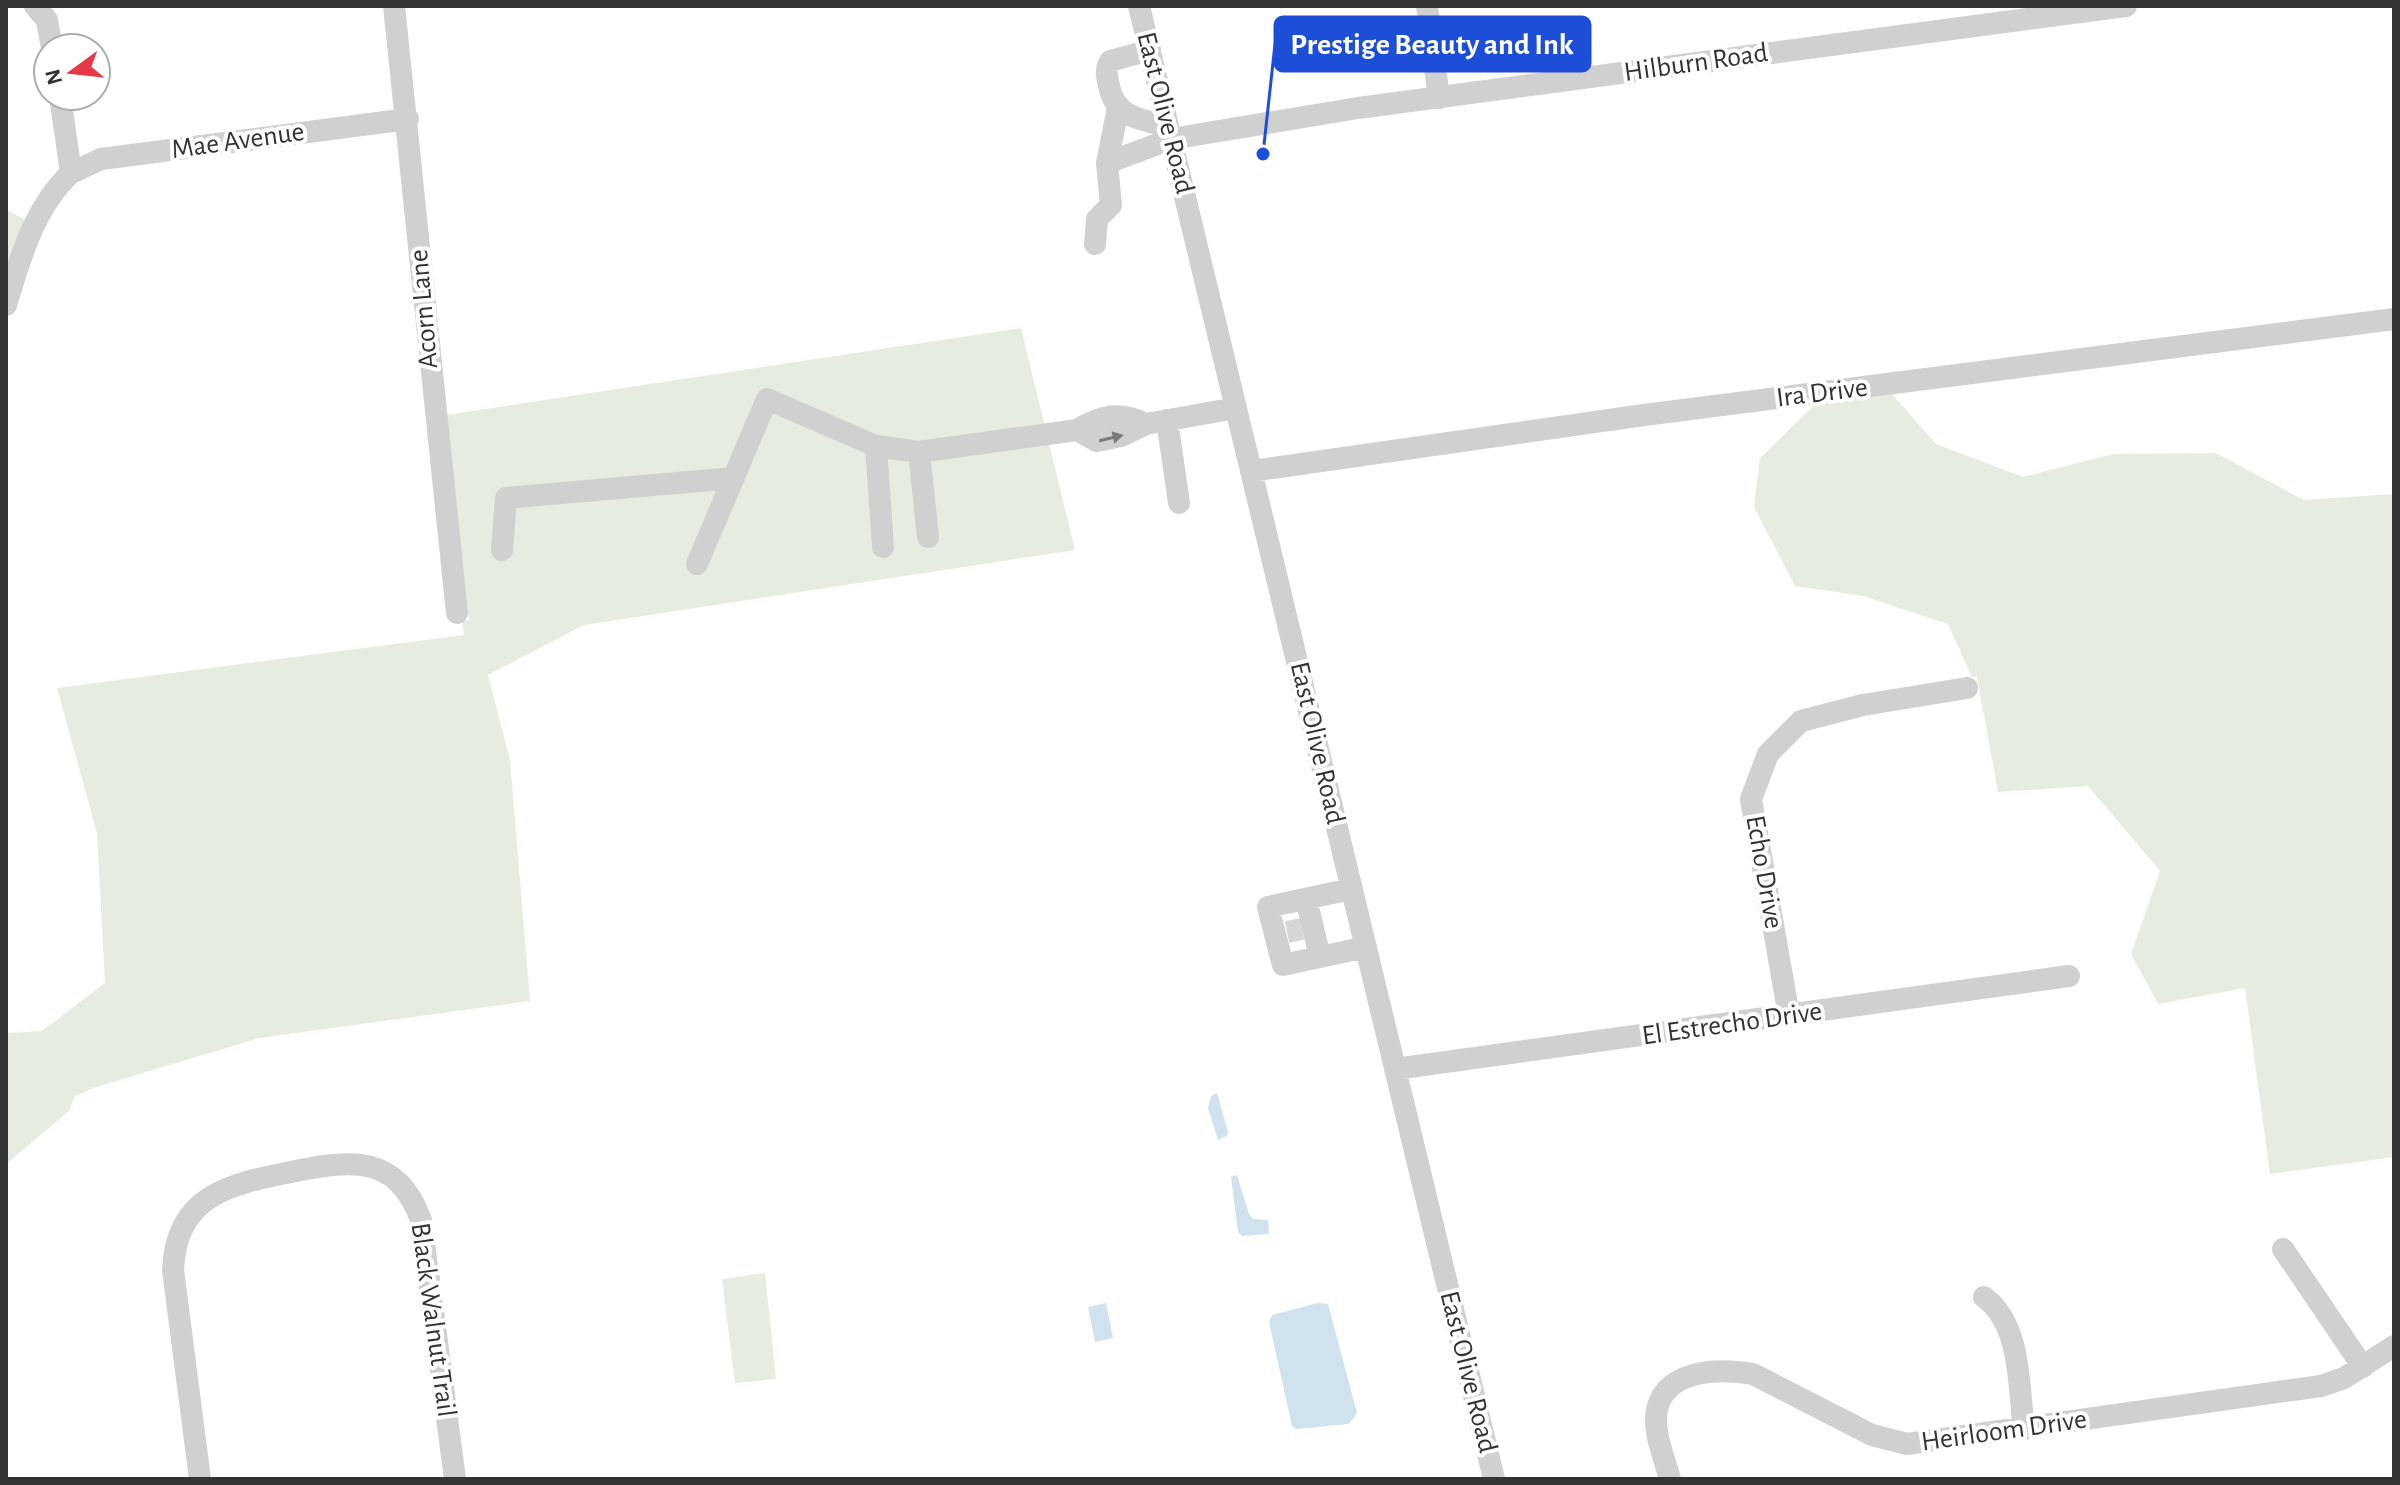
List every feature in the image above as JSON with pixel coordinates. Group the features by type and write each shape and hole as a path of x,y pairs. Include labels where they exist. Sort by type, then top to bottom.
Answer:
{"street":[{"name":"Acorn Lane","path":"394,6 457,613"},
{"name":"East Olive Road","path":"1139,6 1494,1479"},
{"path":"1427,6 1439,98"},
{"name":"Hilburn Road","path":"1170,132 2126,6"},
{"path":"40,10 47,32"},
{"path":"1150,50 1115,59 1107,66 1112,100 1130,116 1170,132"},
{"path":"1095,244 1097,219 1111,205 1107,163 1118,108"},
{"path":"6,305 41,208 53,190 71,173 62,112"},
{"name":"Mae Avenue","path":"71,173 101,159 408,119"},
{"path":"1107,163 1170,132"},
{"name":"Ira Drive","path":"1251,471 1613,419 2394,319"},
{"path":"697,564 767,399 876,446 919,452 1077,430 1097,441 1121,436 1157,422 1236,408"},
{"path":"1157,422 1179,503"},
{"path":"876,446 883,547"},
{"path":"919,452 928,537"},
{"path":"502,550 506,498 734,478"},
{"name":"Echo Drive","path":"1789,1016 1751,799 1768,754 1801,721 1863,705 1967,688"},
{"path":"1320,957 1268,907 1351,889"},
{"path":"1306,899 1283,965 1366,947"},
{"name":"El Estrecho Drive","path":"1395,1069 2069,976"},
{"name":"Black Walnut Trail","path":"200,1479 173,1270 178,1238 200,1204 225,1187 339,1162 368,1165 393,1177 407,1190 419,1213 455,1479"},
{"path":"2283,1249 2363,1367"},
{"path":"1984,1297 2003,1316 2011,1331 2024,1429"},
{"name":"Heirloom Drive","path":"1670,1479 1656,1417 1667,1389 1691,1375 1732,1370 1753,1374 1886,1440 1907,1444 2321,1386 2363,1367 2394,1346"}],"shaded area":[{"path":"6,209 25,220 6,272"},
{"path":"1021,328 1075,550 584,625 488,675 510,760 530,1001 259,1038 93,1088 74,1097 69,1111 6,1164 6,1033 42,1031 105,983 97,833 57,688 464,635 462,621 469,620 445,415"},
{"path":"1892,394 1936,444 2023,477 2113,454 2216,453 2304,500 2394,494 2394,1157 2270,1174 2245,988 2158,1004 2131,954 2160,871 2088,786 1998,792 1977,677 1972,677 1948,624 1863,596 1795,586 1754,507 1760,458 1815,404"},
{"path":"765,1273 776,1379 735,1383 722,1279"}],"water":[{"path":"1217,1093 1228,1132 1227,1136 1218,1140 1208,1108 1211,1096"},
{"path":"1237,1175 1249,1214 1253,1219 1268,1220 1269,1234 1242,1236 1238,1232 1231,1177"},
{"path":"1106,1303 1113,1338 1095,1342 1088,1307"},
{"path":"1318,1303 1328,1304 1357,1413 1349,1424 1296,1429 1292,1426 1269,1322 1272,1315"}],"tunnel":[{"path":"1287,932 1302,929"}],"place":[{"name":"Prestige Beauty and Ink","path":"1263,154"}]}
